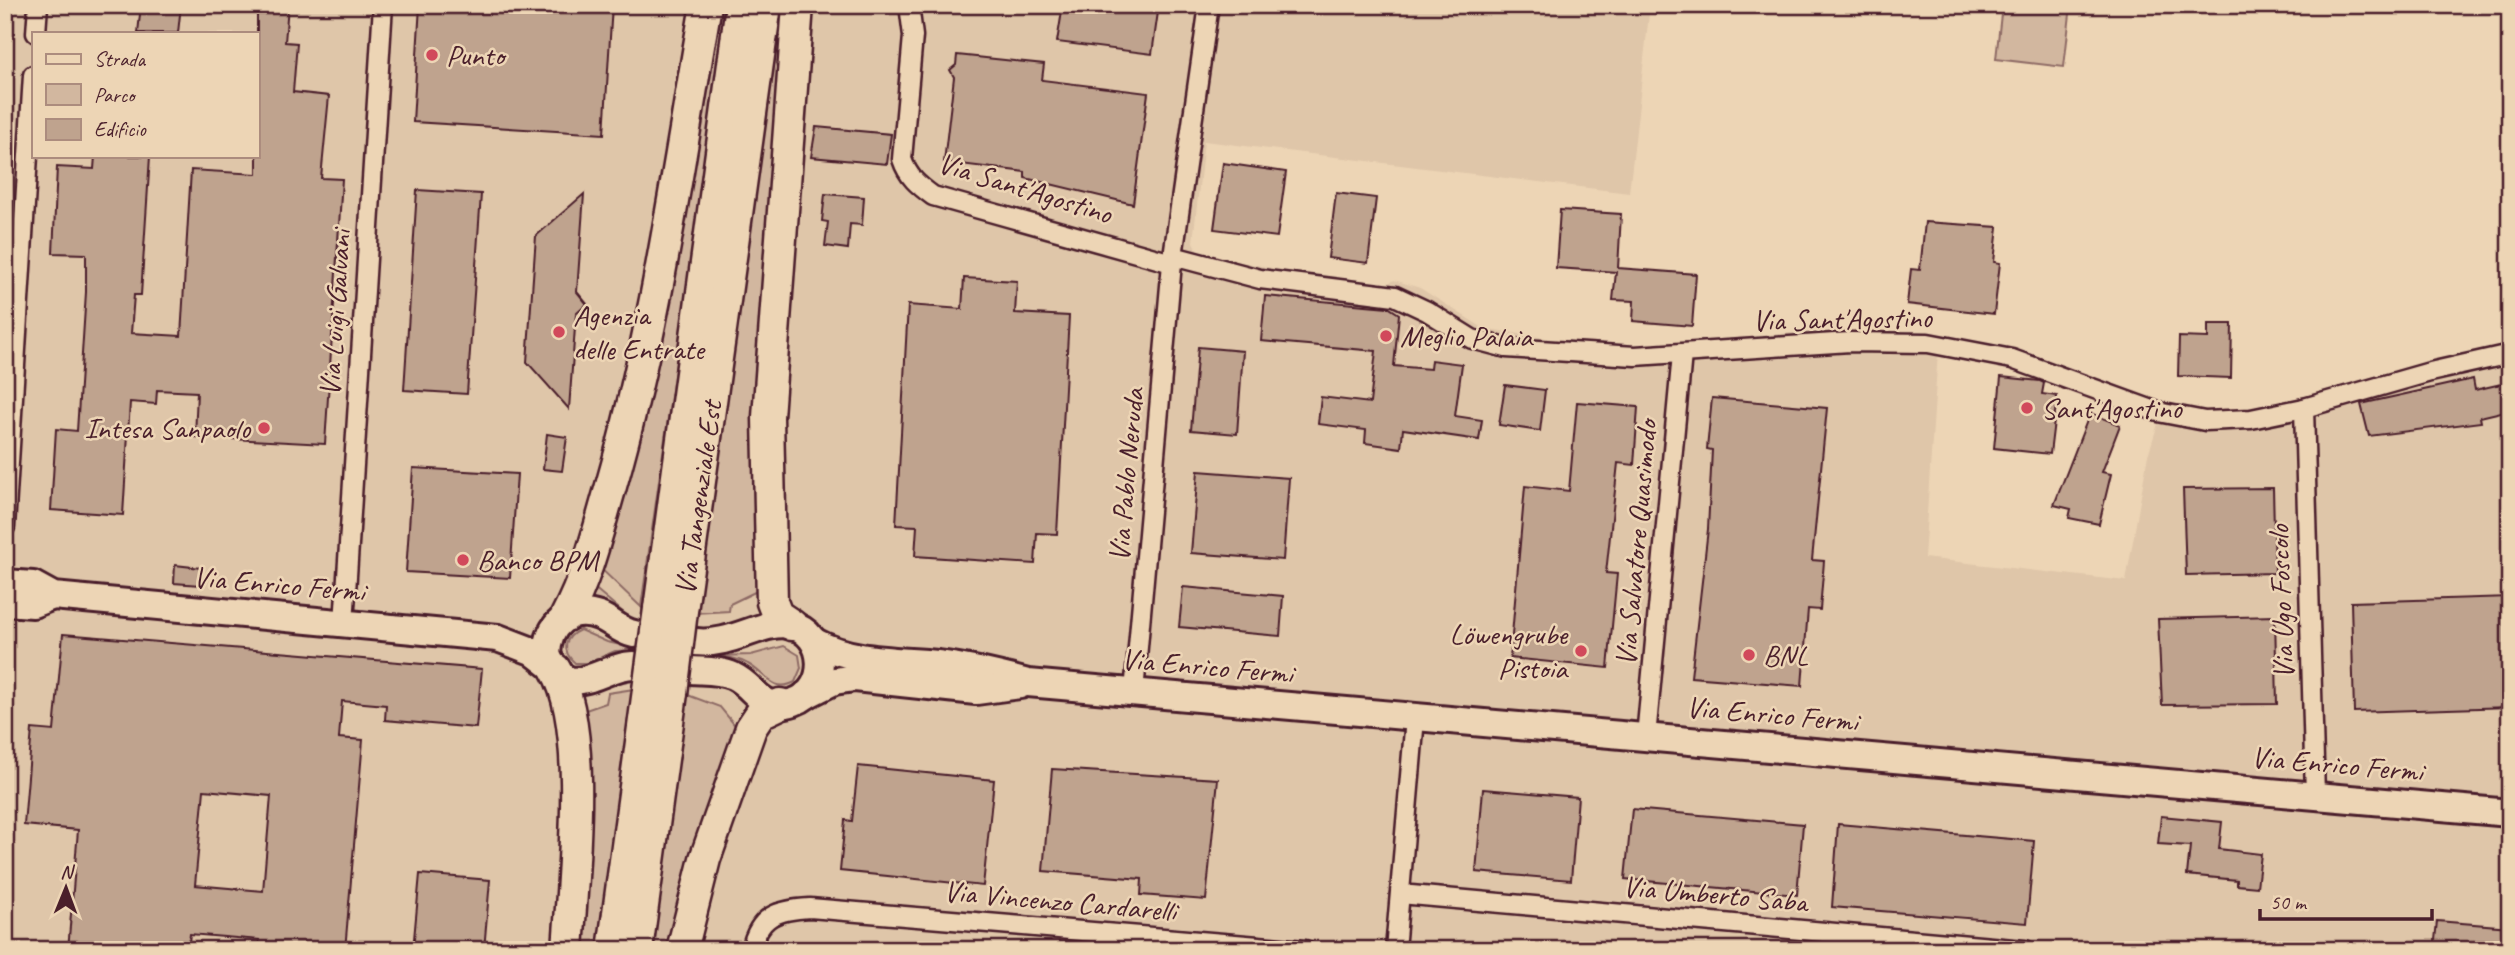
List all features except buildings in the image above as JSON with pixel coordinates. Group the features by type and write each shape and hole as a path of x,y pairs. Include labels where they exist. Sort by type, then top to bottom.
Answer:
{"main road":[{"path":"562,619 587,569 626,431 654,299 706,5"},
{"name":"Via Tangenziale Est","path":"671,610 741,5"},
{"name":"Via Tangenziale Est","path":"613,950 651,683 671,610 766,5"},
{"path":"798,5 768,452 772,602 781,619 803,634"},
{"path":"555,669 566,691 575,772 576,818 568,950"},
{"name":"Via Tangenziale Est","path":"638,950 651,683"},
{"path":"682,950 705,859 751,728 761,713 793,700"}],"street":[{"path":"36,32 38,5"},
{"name":"Via Luigi Galvani","path":"344,624 383,5"},
{"name":"Via Sant'Agostino","path":"909,5 913,36 902,159 910,177 933,196 1260,279 1395,296 1427,311 1472,339 1506,348 1608,355 1682,354 1850,342 1928,343 2012,359 2182,418 2225,421 2304,408 2430,372 2510,354"},
{"name":"Via Pablo Neruda","path":"1134,692 1173,259 1209,5"},
{"path":"5,527 32,91"},
{"name":"Via Salvatore Quasimodo","path":"1646,737 1682,354"},
{"name":"Via Ugo Foscolo","path":"2304,408 2315,795"},
{"name":"Via Enrico Fermi","path":"5,583 33,585 53,597"},
{"name":"Via Enrico Fermi","path":"5,602 33,604 53,597 498,638 535,632 562,619 593,614 634,634"},
{"path":"555,669 547,654 548,645 562,619"},
{"path":"691,670 734,676 758,699 793,700 813,688 820,668 803,634 773,625 723,643 696,642"},
{"name":"Via Enrico Fermi","path":"803,634 832,651 853,656 977,670 1028,683 2510,813"},
{"name":"Via Enrico Fermi","path":"498,638 532,651 569,679 579,681 599,677 616,667 651,683"},
{"name":"Via Enrico Fermi","path":"793,700 834,681 855,678 976,691 1028,683"},
{"path":"1395,950 1415,718"},
{"name":"Via Umberto Saba","path":"1400,894 2025,950"},
{"name":"Via Vincenzo Cardarelli","path":"751,950 755,930 770,916 793,909 810,908 1305,950"}],"shaded area":[{"path":"5,5 1650,5 1629,193 1204,141 1193,242 1199,254 1320,277 1386,284 1394,280 1420,288 1483,328 1594,346 1677,344 1800,332 1878,330 1939,337 1924,558 2126,581 2148,455 2164,405 2220,411 2252,409 2510,344 2510,950 5,950"}],"green space":[{"path":"714,5 727,5 641,607 598,566"},
{"path":"777,5 791,5 761,589 730,604 729,611 695,613"},
{"path":"2002,5 2071,5 2064,67 1996,59"},
{"path":"592,586 631,619 604,602 589,599"},
{"path":"580,630 607,642 644,650 615,651 588,663 575,663 568,654 566,645 570,636"},
{"path":"784,646 799,655 801,668 795,682 781,686 740,660 716,656 751,655"},
{"path":"634,689 600,950 578,950 577,713 606,703 608,693"},
{"path":"685,694 720,707 738,729 673,950 648,950"}],"place":[{"name":"Punto","path":"432,55"},
{"name":"Agenzia delle Entrate","path":"559,332"},
{"name":"Meglio Palaia","path":"1386,336"},
{"name":"Sant'Agostino","path":"2027,408"},
{"name":"Intesa Sanpaolo","path":"264,428"},
{"name":"Banco BPM","path":"463,560"},
{"name":"Löwengrube Pistoia","path":"1581,651"},
{"name":"BNL","path":"1749,655"}]}
